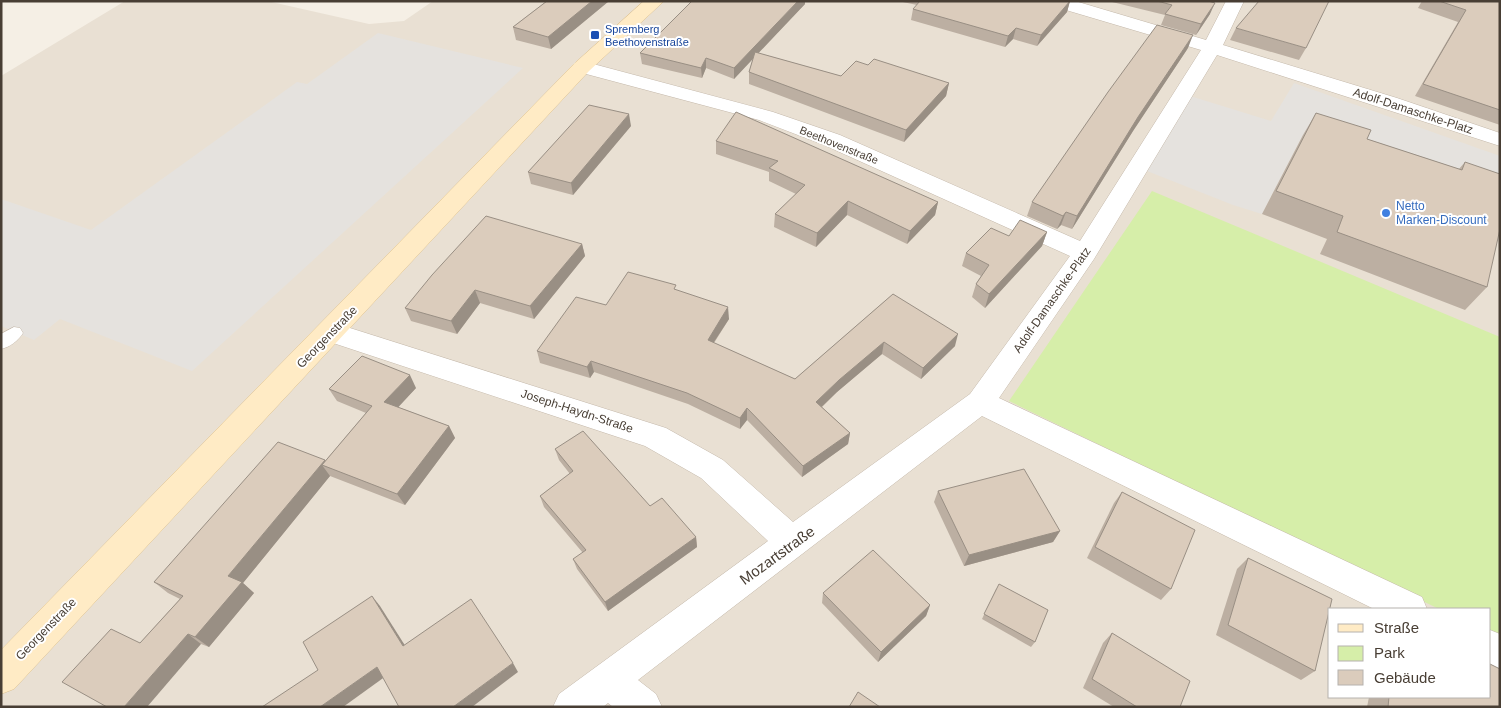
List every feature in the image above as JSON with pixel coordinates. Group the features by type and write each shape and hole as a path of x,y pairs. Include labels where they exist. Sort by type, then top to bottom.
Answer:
{"main road":[{"name":"Georgenstraße","path":"1,676 332,332 582,67 655,1"}],"street":[{"path":"1055,1 1212,48 1235,1"},
{"name":"Adolf-Damaschke-Platz","path":"980,402 1085,253 1212,48 1445,120 1500,140"},
{"name":"Beethovenstraße","path":"582,67 766,116 832,140 1085,253"},
{"name":"Joseph-Haydn-Straße","path":"332,332 655,437 712,470 794,543"},
{"path":"980,402 1408,608"},
{"name":"Mozartstraße","path":"572,707 794,543 980,402"},
{"path":"608,679 643,707"}],"shaded area":[{"path":"125,1 267,1 369,24 404,21 433,1 1500,1 1500,707 1,707 1,76"},
{"path":"378,33 523,68 192,371 60,319 34,340 1,326 1,199 91,230 297,82 307,84"},
{"path":"1294,83 1500,156 1500,201 1303,135 1262,214 1233,205 1147,171 1190,96 1271,121"}],"green space":[{"path":"1152,191 1500,337 1500,639 1491,634 1491,608 1437,608 1009,401"}],"building":[{"path":"547,1 592,1 548,37 513,27"},
{"path":"692,1 798,1 734,68 706,58 701,68 640,53"},
{"path":"920,1 1070,1 1041,35 1016,28 1008,36 913,9"},
{"path":"1157,1 1208,1 1215,3 1201,24 1165,14 1172,5"},
{"path":"1259,1 1329,1 1306,48 1236,28"},
{"path":"1439,1 1500,1 1500,110 1423,84 1466,10"},
{"path":"1157,25 1193,35 1138,117 1077,216 1066,212 1063,216 1032,202 1108,92"},
{"path":"755,52 841,76 856,61 868,65 874,59 949,83 906,130 749,72"},
{"path":"589,105 629,114 571,183 528,172"},
{"path":"736,112 938,202 910,231 848,201 817,233 775,214 805,185 769,168 778,161 716,141"},
{"path":"1316,113 1371,130 1367,139 1462,170 1465,162 1500,174 1500,229 1487,287 1337,232 1343,216 1276,191"},
{"path":"486,216 582,244 530,306 475,290 451,321 405,308 432,275"},
{"path":"1020,220 1047,232 989,294 976,284 989,265 966,253 991,228 1009,236"},
{"path":"628,272 676,285 674,289 728,307 708,340 795,379 893,294 958,334 923,368 884,342 839,380 816,402 850,433 803,466 747,408 740,418 687,393 591,361 587,367 537,351 576,297 606,305"},
{"path":"362,356 410,375 384,402 449,426 397,494 322,465 372,406 329,389"},
{"path":"583,431 650,506 662,498 696,537 605,602 573,559 586,550 540,496 573,471 555,449"},
{"path":"278,442 325,460 228,576 242,582 195,637 188,634 124,707 107,707 62,682 111,629 140,643 183,596 154,582"},
{"path":"1024,469 1060,531 969,555 938,491"},
{"path":"1122,492 1195,530 1171,589 1095,547"},
{"path":"873,550 930,605 881,652 823,593"},
{"path":"1248,558 1332,599 1330,608 1328,608 1328,616 1315,671 1228,625"},
{"path":"999,584 1048,610 1035,642 984,614"},
{"path":"372,596 403,646 471,599 513,663 453,707 399,707 377,667 320,707 262,707 318,670 303,642"},
{"path":"1112,633 1190,681 1180,707 1137,707 1092,679"},
{"path":"1491,664 1500,669 1500,707 1388,707 1389,698 1491,698"},
{"path":"858,692 880,707 849,707"}],"place":[{"name":"Spremberg Beethovenstraße","path":"595,35"},
{"name":"Netto Marken-Discount","path":"1386,213"}]}
